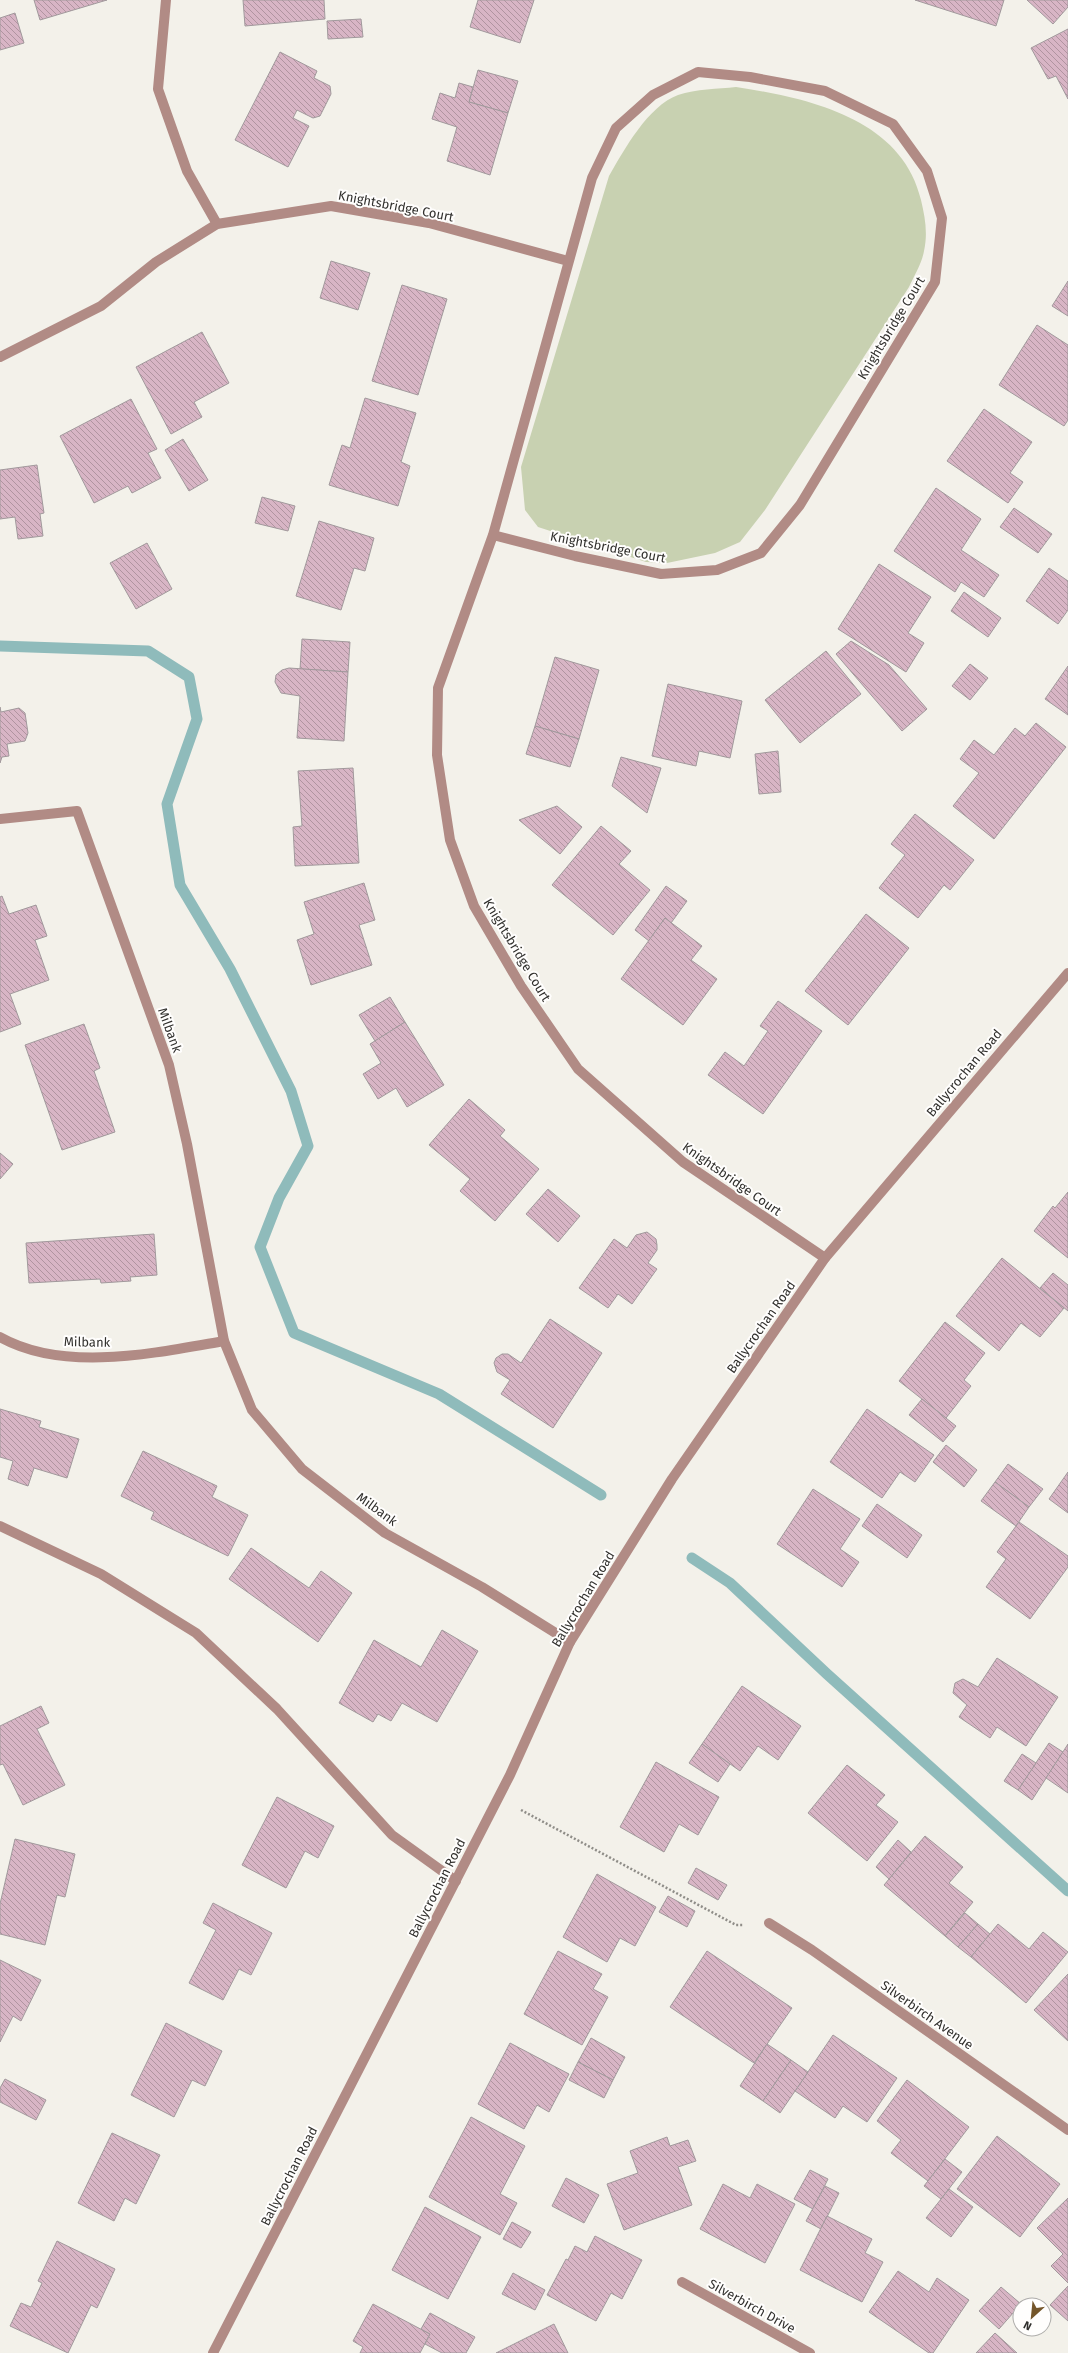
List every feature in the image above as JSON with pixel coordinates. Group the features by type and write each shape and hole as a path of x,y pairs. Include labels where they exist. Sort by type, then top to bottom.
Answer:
{"street":[{"path":"166,0 158,89 187,171 217,224"},
{"name":"Knightsbridge Court","path":"493,535 575,556 661,574 717,570 761,553 800,505 935,282 942,218 927,171 893,124 825,91 750,77 698,72 653,95 616,128 592,178 493,535 438,688 436,755 450,840 474,906 521,986 578,1069 684,1162 825,1258"},
{"name":"Knightsbridge Court","path":"0,357 101,306 156,262 217,224 331,206 429,223 568,261"},
{"name":"Milbank","path":"0,819 77,811 169,1065 187,1144 224,1341 252,1410 302,1469 385,1533 482,1587 570,1642"},
{"name":"Ballycrochan Road","path":"213,2353 498,1798 570,1642 672,1479 825,1258 1068,973"},
{"name":"Milbank","path":"0,1337 18,1347 73,1358 149,1354 224,1341"},
{"path":"0,1526 101,1574 196,1633 277,1709 392,1835 456,1881"},
{"name":"Silverbirch Avenue","path":"769,1923 812,1950 1068,2130"},
{"name":"Silverbirch Drive","path":"682,2282 810,2353"}],"path":[{"path":"498,1798 736,1925 769,1923"}],"green space":[{"path":"736,87 792,98 821,106 848,117 873,131 894,149 911,172 921,200 926,225 924,251 920,265 909,287 765,510 740,542 715,553 667,563 646,562 538,527 525,510 521,467 609,176 638,130 657,109 667,101 678,95 692,92"}],"building":[{"path":"34,0 107,0 40,20"},
{"path":"243,0 324,0 325,19 245,26"},
{"path":"478,0 534,0 520,43 470,27"},
{"path":"915,0 1004,0 996,26"},
{"path":"1027,0 1068,0 1068,7 1053,24"},
{"path":"15,13 24,43 0,50 0,18"},
{"path":"361,19 363,37 328,39 327,21"},
{"path":"1068,29 1068,99 1056,76 1048,79 1031,48"},
{"path":"280,52 317,71 314,78 330,86 331,94 320,116 313,118 297,110 293,118 309,126 288,167 235,140"},
{"path":"478,70 518,81 508,113 469,102"},
{"path":"459,83 473,87 469,102 508,113 490,175 447,161 457,127 432,119 440,93 455,98"},
{"path":"331,261 370,273 358,310 320,298"},
{"path":"1068,281 1068,316 1052,306"},
{"path":"402,285 447,299 418,395 372,381"},
{"path":"1037,325 1068,345 1068,420 1064,426 999,385"},
{"path":"202,332 229,383 194,402 202,417 171,434 136,367"},
{"path":"365,398 416,413 401,462 410,466 398,506 329,485 342,445 350,448"},
{"path":"131,399 157,449 148,453 161,478 132,493 128,486 94,503 60,436"},
{"path":"984,409 1032,442 1010,473 1023,482 1008,503 947,461"},
{"path":"183,439 208,480 189,491 165,450"},
{"path":"37,465 44,513 40,514 43,536 18,539 15,517 0,519 0,470"},
{"path":"936,488 981,519 961,550 999,575 984,597 961,582 955,592 894,551"},
{"path":"262,497 295,506 288,531 255,523"},
{"path":"1014,508 1052,534 1038,553 1000,527"},
{"path":"319,521 374,538 365,571 354,568 341,610 296,596"},
{"path":"147,543 172,589 136,609 110,563"},
{"path":"879,564 931,597 908,633 924,643 906,672 838,629"},
{"path":"1049,568 1068,581 1068,610 1058,624 1026,601"},
{"path":"964,592 1001,618 988,637 951,611"},
{"path":"302,639 350,642 348,672 300,669"},
{"path":"851,641 889,665 927,709 902,731 836,654"},
{"path":"826,651 861,694 800,743 765,700"},
{"path":"555,657 599,670 579,739 535,726"},
{"path":"970,664 988,678 970,700 952,686"},
{"path":"1068,666 1068,715 1045,699"},
{"path":"289,668 348,672 344,741 297,738 300,696 281,693 275,682 276,675 282,670"},
{"path":"668,684 742,701 730,758 699,751 696,766 652,756"},
{"path":"0,707 1,712 19,708 25,713 28,733 25,741 7,744 9,756 2,757 0,763"},
{"path":"1036,723 1066,747 994,839 953,806 979,773 960,759 974,740 994,755 1015,728 1025,736"},
{"path":"535,726 579,739 570,767 526,754"},
{"path":"778,751 781,792 759,794 755,754"},
{"path":"621,757 661,768 647,813 612,786"},
{"path":"353,768 359,863 295,866 293,827 302,826 298,771"},
{"path":"557,806 582,827 560,854 519,820"},
{"path":"915,814 974,860 950,890 944,885 918,918 879,888 905,855 891,844"},
{"path":"601,826 631,851 619,864 650,890 613,935 552,885"},
{"path":"364,883 375,920 359,925 372,965 311,985 297,940 314,934 304,902"},
{"path":"666,886 687,901 671,923 665,918 649,941 635,930"},
{"path":"2,896 9,914 36,905 47,936 35,940 49,980 10,994 21,1024 0,1032 0,897"},
{"path":"866,914 909,948 848,1025 805,991"},
{"path":"665,918 702,946 691,960 717,979 683,1025 621,979"},
{"path":"390,997 405,1022 375,1041 359,1015"},
{"path":"778,1001 822,1031 763,1114 708,1075 725,1052 744,1066 768,1031 760,1026"},
{"path":"405,1022 444,1085 407,1107 396,1088 378,1099 363,1074 381,1063 370,1044"},
{"path":"84,1024 100,1068 94,1071 115,1132 62,1150 25,1045"},
{"path":"469,1099 505,1130 500,1136 539,1169 495,1221 460,1191 470,1179 429,1145"},
{"path":"0,1153 13,1164 0,1179"},
{"path":"548,1189 580,1216 558,1242 526,1214"},
{"path":"1068,1192 1068,1258 1034,1231 1053,1206 1055,1208"},
{"path":"647,1232 656,1239 657,1245 657,1250 648,1263 657,1269 632,1304 618,1294 608,1308 579,1288 614,1239 627,1248 636,1235"},
{"path":"154,1234 157,1275 130,1277 131,1281 101,1283 100,1279 29,1283 26,1243"},
{"path":"1002,1258 1064,1308 1040,1337 1021,1323 999,1351 956,1316"},
{"path":"1053,1273 1068,1285 1068,1311 1040,1288"},
{"path":"550,1319 602,1353 553,1428 501,1394 510,1380 497,1372 494,1363 496,1358 502,1354 508,1354 521,1363"},
{"path":"945,1322 985,1353 964,1380 971,1386 946,1418 899,1381"},
{"path":"922,1399 956,1426 943,1442 909,1415"},
{"path":"0,1409 41,1421 39,1427 79,1439 67,1478 34,1468 28,1486 8,1479 13,1461 0,1457"},
{"path":"867,1409 934,1455 915,1482 900,1472 882,1498 830,1462"},
{"path":"946,1445 977,1470 964,1487 933,1462"},
{"path":"143,1451 217,1486 212,1497 248,1515 228,1556 151,1519 154,1512 121,1496"},
{"path":"1008,1464 1043,1489 1029,1507 995,1482"},
{"path":"1068,1472 1068,1513 1049,1499"},
{"path":"995,1482 1029,1507 1016,1526 981,1501"},
{"path":"813,1489 860,1519 840,1549 859,1562 842,1587 777,1544"},
{"path":"877,1504 922,1535 907,1558 862,1526"},
{"path":"1019,1522 1068,1556 1068,1567 1030,1619 986,1587 1006,1559 997,1552"},
{"path":"251,1548 309,1588 321,1571 352,1593 318,1642 229,1579"},
{"path":"442,1630 478,1651 437,1722 402,1703 391,1721 378,1714 373,1722 339,1703 374,1640 421,1667"},
{"path":"997,1658 1058,1697 1026,1746 997,1727 990,1738 959,1717 967,1705 953,1693 955,1683 963,1679 978,1687"},
{"path":"742,1686 801,1726 778,1760 758,1746 740,1771 702,1744"},
{"path":"41,1706 49,1723 37,1729 65,1785 23,1805 3,1764 0,1765 0,1726"},
{"path":"1049,1743 1063,1752 1032,1800 1018,1790"},
{"path":"702,1744 730,1764 718,1782 689,1763"},
{"path":"1068,1744 1068,1793 1046,1778"},
{"path":"1022,1754 1036,1763 1018,1790 1004,1781"},
{"path":"656,1762 719,1797 698,1835 679,1824 664,1852 620,1827"},
{"path":"847,1765 885,1795 876,1805 898,1822 867,1861 808,1813"},
{"path":"277,1797 334,1826 318,1858 305,1851 286,1888 242,1865"},
{"path":"925,1836 963,1867 949,1883 973,1902 945,1936 884,1885"},
{"path":"15,1839 75,1854 65,1897 57,1895 45,1945 0,1934 0,1904"},
{"path":"898,1840 911,1852 889,1879 876,1867"},
{"path":"696,1868 727,1885 718,1900 688,1883"},
{"path":"597,1874 656,1907 635,1946 620,1938 607,1962 563,1937"},
{"path":"668,1896 695,1911 687,1927 659,1912"},
{"path":"213,1903 272,1933 251,1975 239,1969 223,2000 189,1983 216,1930 203,1923"},
{"path":"965,1913 978,1924 958,1947 945,1936"},
{"path":"978,1924 990,1934 971,1957 958,1947"},
{"path":"998,1924 1029,1949 1043,1932 1068,1952 1026,2003 971,1957"},
{"path":"558,1951 602,1974 593,1989 608,1997 582,2045 524,2014"},
{"path":"707,1951 792,2008 754,2063 670,2007"},
{"path":"0,1960 41,1980 21,2021 13,2016 0,2042"},
{"path":"1068,1974 1068,2041 1034,2010"},
{"path":"166,2023 222,2051 205,2086 192,2080 174,2117 131,2095"},
{"path":"833,2035 897,2078 867,2122 843,2106 835,2118 795,2091"},
{"path":"591,2038 625,2057 613,2080 578,2062"},
{"path":"510,2043 569,2074 549,2112 537,2105 524,2129 478,2104"},
{"path":"767,2044 791,2060 763,2101 740,2086"},
{"path":"791,2060 808,2072 780,2113 763,2101"},
{"path":"578,2062 613,2080 604,2098 569,2080"},
{"path":"5,2079 46,2100 36,2120 0,2102 0,2088"},
{"path":"907,2080 969,2127 928,2181 891,2153 901,2140 877,2121"},
{"path":"471,2117 525,2146 500,2194 517,2203 500,2235 429,2197"},
{"path":"112,2133 160,2155 136,2204 125,2198 114,2221 78,2203"},
{"path":"997,2136 1060,2184 1020,2237 957,2189"},
{"path":"667,2137 670,2146 688,2140 696,2161 678,2167 692,2205 624,2230 607,2184 638,2173 630,2151"},
{"path":"945,2159 962,2172 941,2199 924,2186"},
{"path":"810,2170 828,2179 813,2209 794,2199"},
{"path":"566,2178 599,2195 584,2223 552,2206"},
{"path":"723,2184 750,2198 757,2184 795,2204 765,2263 700,2229"},
{"path":"825,2186 839,2193 821,2229 806,2221"},
{"path":"949,2189 973,2207 951,2237 926,2218"},
{"path":"1068,2198 1068,2283 1051,2266 1063,2254 1037,2228"},
{"path":"425,2207 481,2237 448,2299 392,2270"},
{"path":"827,2216 872,2239 865,2253 883,2262 862,2302 800,2270"},
{"path":"512,2222 531,2232 521,2248 503,2239"},
{"path":"595,2236 642,2260 622,2299 611,2293 596,2321 547,2295 566,2259 568,2260 575,2246 587,2252"},
{"path":"57,2241 115,2269 97,2308 91,2305 68,2353 10,2326 21,2303 31,2307 42,2283 38,2281"},
{"path":"898,2271 929,2292 937,2278 969,2300 933,2353 929,2353 869,2312"},
{"path":"513,2273 545,2290 535,2310 502,2294"},
{"path":"1068,2286 1068,2321 1052,2307 1052,2303"},
{"path":"1001,2287 1013,2297 1012,2314 999,2329 979,2311"},
{"path":"373,2304 430,2334 420,2353 360,2353 363,2347 353,2341"},
{"path":"430,2313 475,2337 466,2353 442,2353 425,2344 430,2334 421,2329"},
{"path":"554,2324 568,2353 496,2353"},
{"path":"995,2333 1017,2353 976,2353"}],"waterway":[{"path":"0,646 148,651 189,677 197,719 167,804 180,885 230,969 291,1091 308,1146 279,1198 260,1247 294,1333 439,1394 601,1495"},
{"path":"692,1558 730,1583 827,1674 1068,1891"}]}
